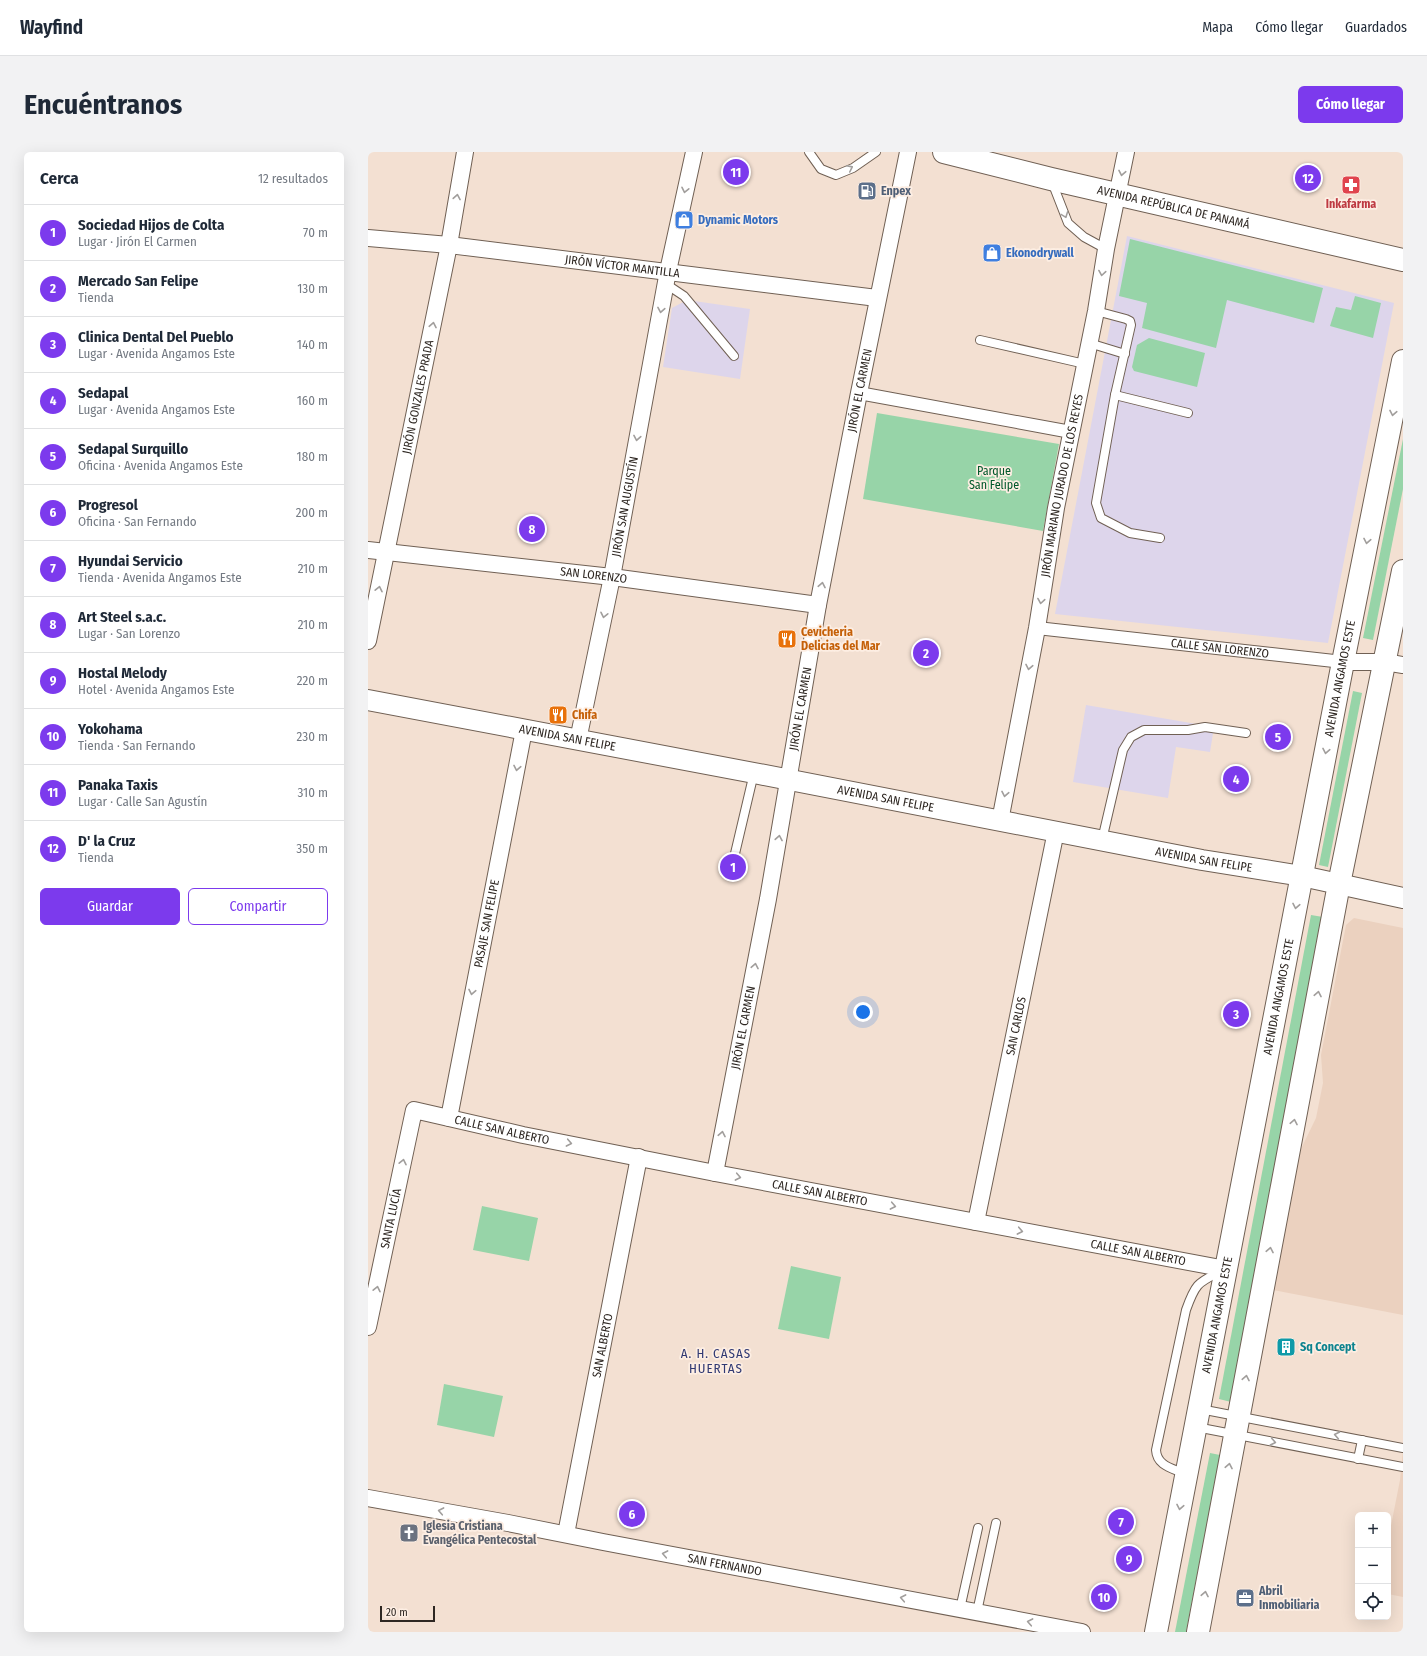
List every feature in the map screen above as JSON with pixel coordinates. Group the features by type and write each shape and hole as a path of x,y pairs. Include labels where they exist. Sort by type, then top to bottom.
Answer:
{"main road":[{"name":"AVENIDA REPÚBLICA DE PANAMÁ","path":"944,152 1051,179 1403,260"},
{"name":"AVENIDA ANGAMOS ESTE","path":"1156,1632 1343,662 1403,361"},
{"path":"1198,1632 1339,884 1394,664 1402,580"}],"street":[{"name":"JIRÓN GONZALES PRADA","path":"368,641 449,245 465,152"},
{"name":"JIRÓN SAN AUGUSTÍN","path":"578,740 612,577 667,278 694,152"},
{"name":"JIRÓN EL CARMEN","path":"715,1173 768,899 818,605 877,298 908,152"},
{"name":"JIRÓN MARIANO JURADO DE LOS REYES","path":"1000,821 1037,628 1056,508 1096,311 1106,249 1126,152"},
{"name":"JIRÓN VÍCTOR MANTILLA","path":"368,238 449,245 667,278 877,298"},
{"path":"859,393 1071,432"},
{"name":"SAN LORENZO","path":"368,550 612,577 818,605"},
{"name":"CALLE SAN LORENZO","path":"1037,628 1343,662 1394,664"},
{"name":"AVENIDA SAN FELIPE","path":"368,700 789,779 1202,860 1302,876 1403,898"},
{"name":"PASAJE SAN FELIPE","path":"448,1118 524,730"},
{"name":"SAN CARLOS","path":"976,1222 1056,831"},
{"name":"CALLE SAN ALBERTO","path":"414,1110 523,1135 715,1173 1226,1269"},
{"name":"SANTA LUCÍA","path":"368,1327 414,1110"},
{"name":"SAN ALBERTO","path":"566,1534 639,1157"},
{"name":"SAN FERNANDO","path":"368,1498 1082,1632"}],"lane":[{"path":"809,152 820,169 836,175 853,168 876,152"},
{"path":"1051,179 1068,223 1084,237 1106,249"},
{"path":"667,278 734,356"},
{"path":"1096,311 1130,321 1131,325 1115,395 1096,503 1100,518 1130,533 1160,538"},
{"path":"980,340 1085,364"},
{"path":"1089,343 1125,354"},
{"path":"1115,395 1188,413"},
{"path":"1102,840 1122,750 1130,737 1144,730 1188,730 1205,727 1246,733"},
{"path":"733,862 754,773"},
{"path":"1187,1474 1159,1462 1156,1457 1156,1450 1186,1310 1192,1294 1200,1282 1226,1269"},
{"path":"1197,1418 1237,1426 1358,1459 1403,1468"},
{"path":"1197,1418 1237,1426 1362,1440 1403,1448"},
{"path":"1358,1459 1362,1440"},
{"path":"977,1612 996,1523"},
{"path":"960,1609 978,1528"}],"shaded area":[{"path":"1127,236 1394,303 1328,643 1055,614"},
{"path":"687,300 750,309 740,379 663,367 672,308"},
{"path":"1086,705 1214,727 1210,752 1176,747 1168,798 1073,782"},
{"path":"1354,918 1403,928 1403,1315 1273,1290 1301,1149 1316,1118 1323,1083 1321,1055 1346,925"},
{"path":"1403,1450 1403,1597 1391,1595 1391,1526 1400,1480"}],"green space":[{"path":"1130,239 1323,288 1314,323 1227,300 1216,348 1142,328 1147,303 1119,296"},
{"path":"1355,296 1381,303 1373,338 1330,326 1336,307 1351,310"},
{"path":"1149,338 1205,353 1197,387 1134,371 1132,367 1137,345"},
{"name":"Parque San Felipe","path":"877,413 1059,444 1043,531 863,499"},
{"path":"1403,439 1403,489 1373,640 1363,638"},
{"path":"1353,691 1362,693 1328,867 1319,865"},
{"path":"1311,915 1323,917 1231,1402 1219,1399"},
{"path":"482,1206 538,1218 529,1261 473,1250"},
{"path":"791,1266 841,1277 829,1339 778,1329"},
{"path":"444,1384 503,1396 494,1437 437,1425"},
{"path":"1210,1453 1220,1455 1186,1632 1175,1632"}],"place":[{"name":"Panaka Taxis","path":"736,172"},
{"name":"D' la Cruz","path":"1308,178"},
{"name":"Inkafarma","path":"1351,185"},
{"name":"Enpex","path":"867,191"},
{"name":"Dynamic Motors","path":"684,220"},
{"name":"Ekonodrywall","path":"992,253"},
{"name":"Art Steel s.a.c.","path":"532,529"},
{"name":"Cevicheria Delicias del Mar","path":"787,639"},
{"name":"Mercado San Felipe","path":"926,653"},
{"name":"Chifa","path":"558,715"},
{"name":"Sedapal Surquillo","path":"1278,737"},
{"name":"Sedapal","path":"1236,779"},
{"name":"Sociedad Hijos de Colta","path":"733,867"},
{"name":"Clinica Dental Del Pueblo","path":"1236,1014"},
{"name":"Sq Concept","path":"1286,1347"},
{"name":"Progresol","path":"632,1514"},
{"name":"Hyundai Servicio","path":"1121,1522"},
{"name":"Iglesia Cristiana Evangélica Pentecostal","path":"409,1533"},
{"name":"Hostal Melody","path":"1129,1559"},
{"name":"Yokohama","path":"1104,1597"},
{"name":"Abril Inmobiliaria","path":"1245,1598"}],"district":[{"name":"A. H. CASAS HUERTAS","path":"716,1360"}]}
